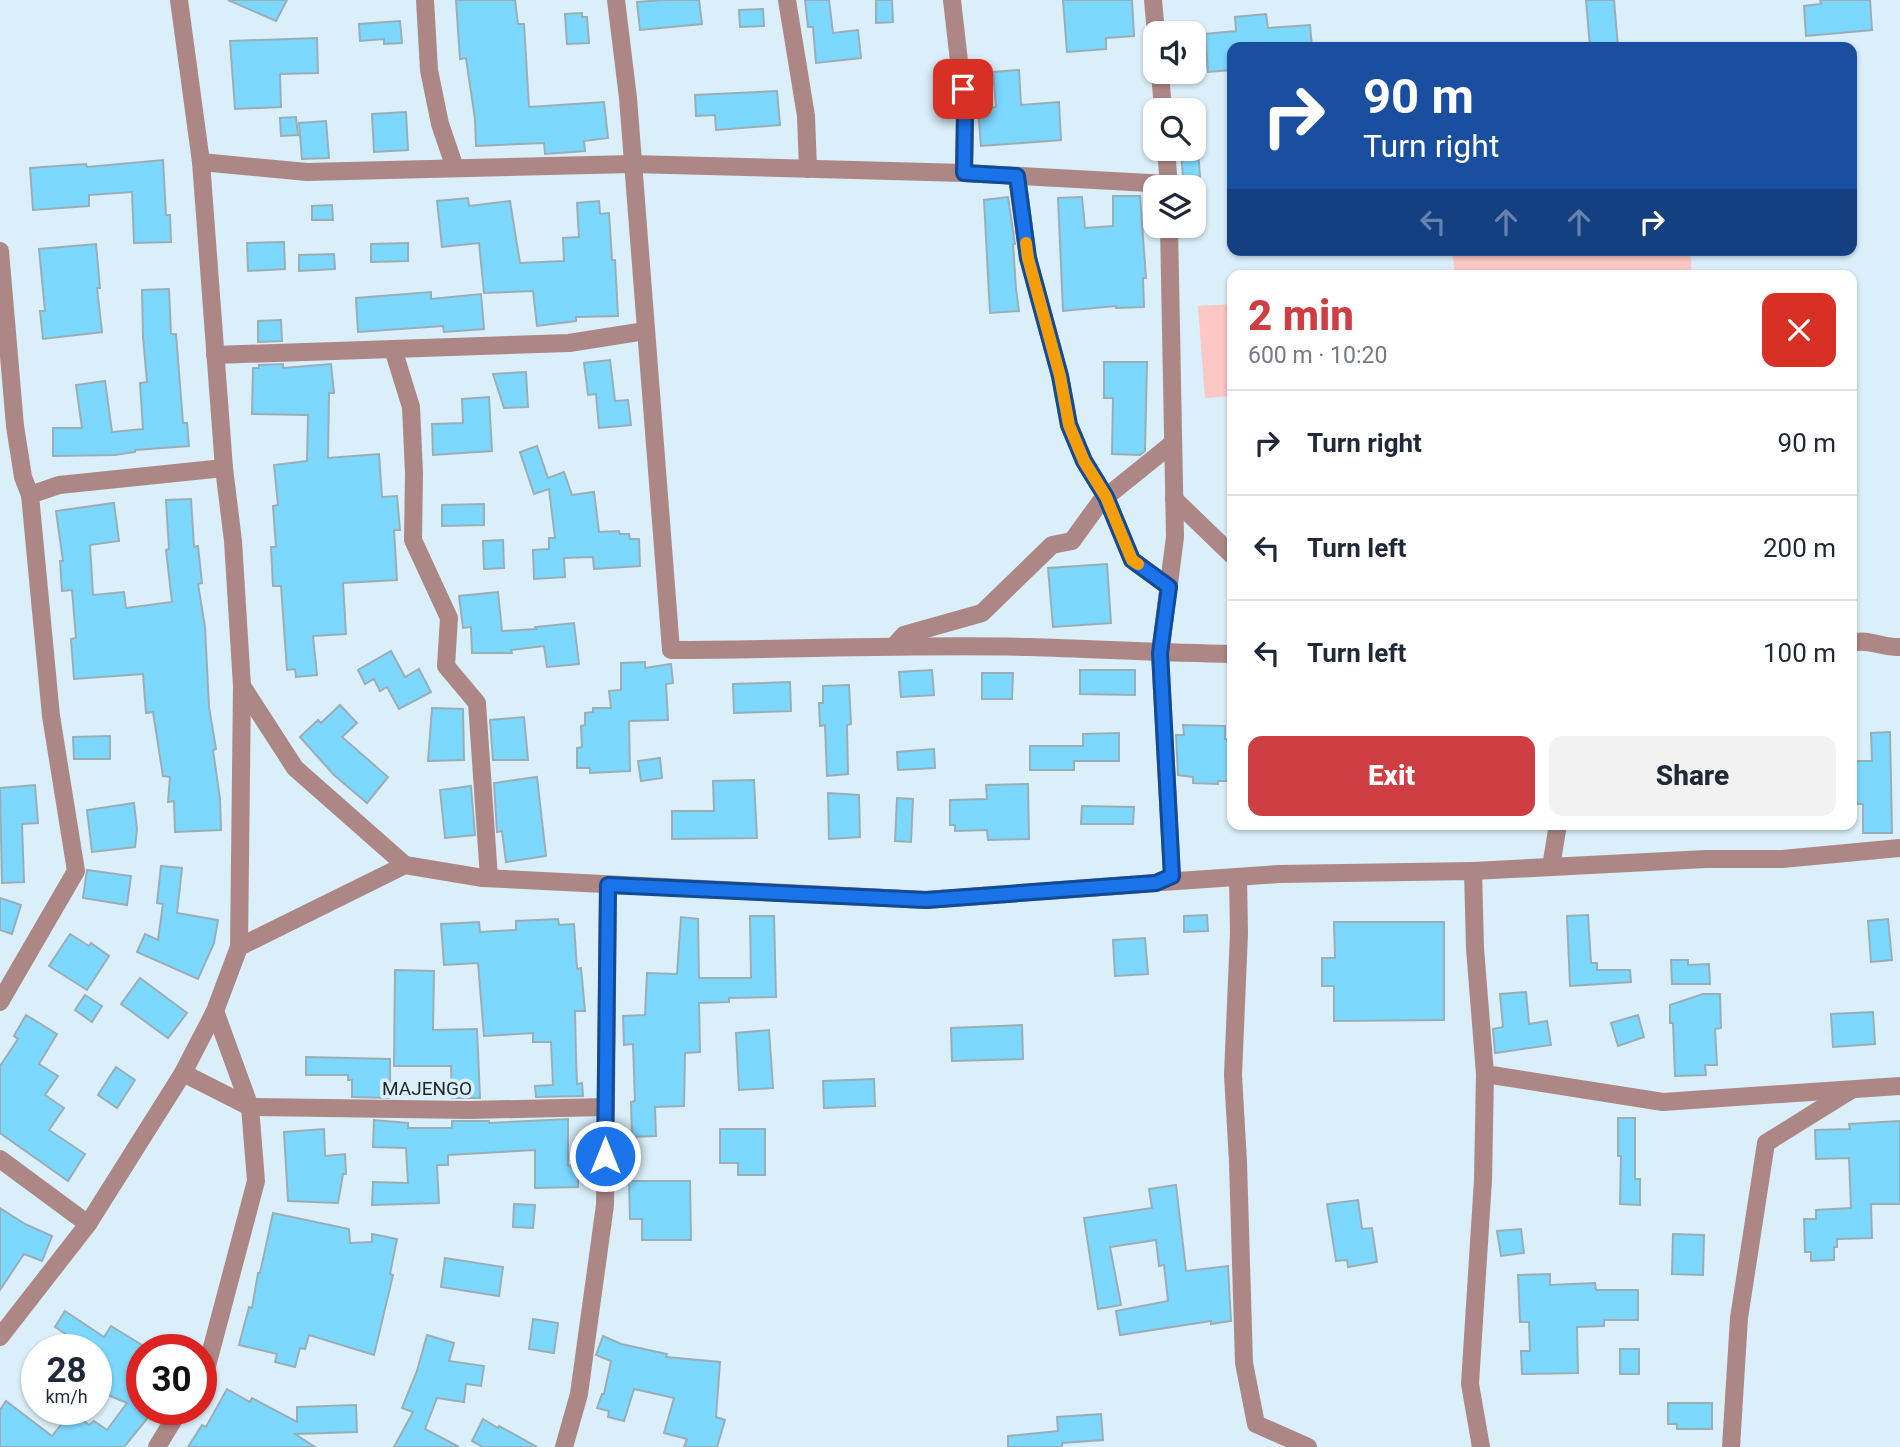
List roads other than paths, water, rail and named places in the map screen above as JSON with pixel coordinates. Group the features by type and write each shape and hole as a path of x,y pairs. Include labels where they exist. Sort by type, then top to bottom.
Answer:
{"street":[{"path":"0,1337 88,1224 183,1073 215,1011 239,947 242,686 233,541 224,468 201,162 179,0"},
{"path":"425,0 429,70 440,124 455,168"},
{"path":"616,0 628,98 671,650 894,646 1029,647 1227,654"},
{"path":"788,0 806,116 808,169"},
{"path":"952,0 965,114 964,173"},
{"path":"1153,0 1155,21"},
{"path":"201,162 307,172 632,164 964,173 1143,184"},
{"path":"1017,176 1028,258 1060,376 1069,425 1084,461 1106,497 1132,560 1169,587"},
{"path":"1156,883 1172,876 1160,653 1175,537 1169,238"},
{"path":"0,251 15,426 23,477 30,495 51,716 76,871 0,1002"},
{"path":"215,355 569,343 645,331"},
{"path":"393,349 411,407 413,540 449,618 446,666 477,703 489,878"},
{"path":"894,646 904,635 982,613 1052,545 1072,541 1106,497 1173,443"},
{"path":"30,495 59,485 224,468"},
{"path":"1174,499 1227,550"},
{"path":"1857,641 1889,648 1900,647"},
{"path":"242,686 295,768 405,865 489,878 926,900 1238,877 1473,871 1706,859 1782,859 1900,848"},
{"path":"1551,867 1557,830"},
{"path":"239,947 405,865"},
{"path":"1473,871 1475,948 1485,1074 1483,1180 1470,1384 1481,1447"},
{"path":"1238,877 1239,933 1233,1075 1244,1363 1256,1424 1308,1447"},
{"path":"564,1447 579,1395 605,1205 608,885"},
{"path":"215,1011 250,1107 256,1181 215,1334"},
{"name":"MAJENGO","path":"183,1073 250,1107 470,1110 605,1107"},
{"path":"1485,1074 1663,1102 1900,1086"},
{"path":"1731,1447 1739,1318 1766,1143 1853,1089"},
{"path":"0,1159 88,1224"},
{"path":"157,1447 170,1425"}]}
